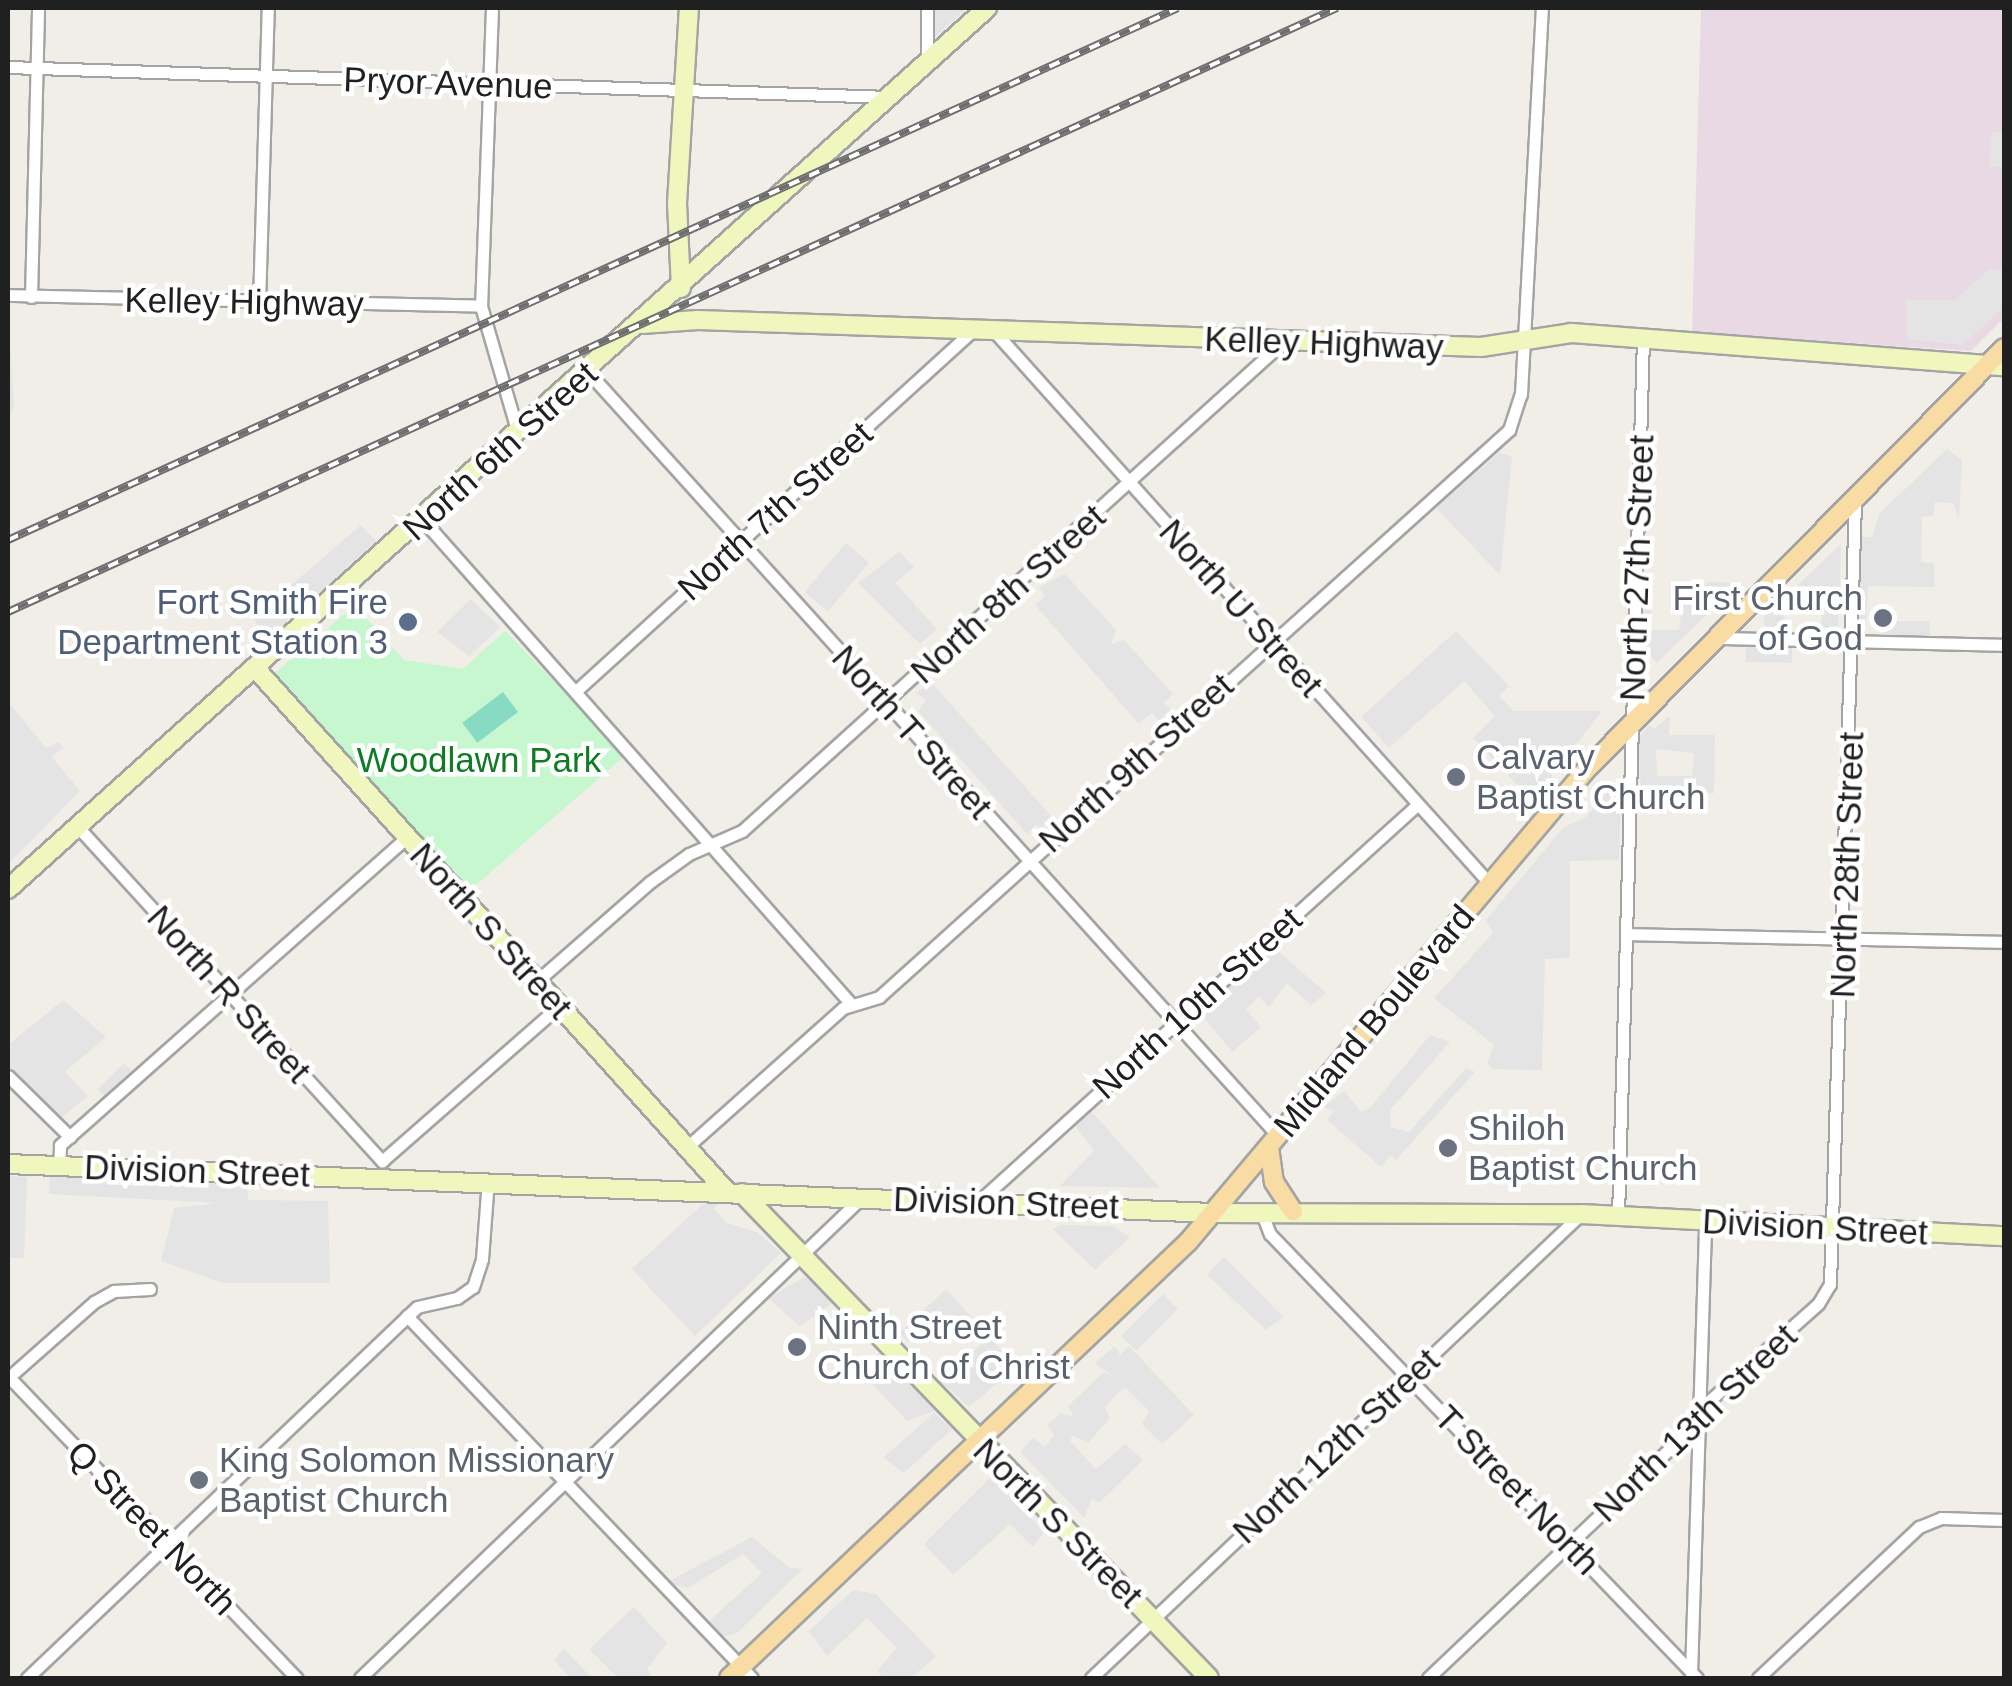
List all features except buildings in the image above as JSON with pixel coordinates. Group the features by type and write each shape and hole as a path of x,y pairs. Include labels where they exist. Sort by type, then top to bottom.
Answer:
{"main road":[{"name":"Midland Boulevard","path":"741,1674 1212,1213 1490,884 1632,724 1996,366 2004,348"},
{"path":"1273,1141 1274,1182 1293,1211"}],"street":[{"path":"31,297 38,8"},
{"path":"260,304 268,8"},
{"path":"492,8 482,306 518,434"},
{"path":"681,288 677,203 690,8"},
{"path":"926,8 928,62"},
{"name":"North 6th Street","path":"8,889 642,324 987,8"},
{"path":"1524,336 1542,8"},
{"name":"Pryor Avenue","path":"8,67 888,97"},
{"name":"Kelley Highway","path":"8,295 260,304 482,306"},
{"name":"Kelley Highway","path":"642,324 698,320 1481,347 1524,336 1643,339 1996,366"},
{"name":"North 7th Street","path":"577,690 972,331"},
{"name":"North U Street","path":"994,331 1490,884"},
{"name":"North 9th Street","path":"687,1147 850,1004 880,997 1508,430 1519,410 1524,336"},
{"name":"North 27th Street","path":"1618,1216 1643,339"},
{"name":"North 8th Street","path":"537,981 650,882 710,844 742,831 1284,342"},
{"name":"North T Street","path":"588,372 1029,861 1273,1141"},
{"name":"North 28th Street","path":"1835,1229 1855,501"},
{"path":"424,520 850,1004"},
{"path":"1718,638 2004,646"},
{"name":"North S Street","path":"256,669 687,1147 804,1256 977,1442 1209,1678"},
{"name":"North 10th Street","path":"978,1202 1418,804"},
{"name":"North R Street","path":"78,826 382,1169"},
{"path":"59,1166 60,1144 407,837"},
{"path":"1627,934 2004,942"},
{"path":"382,1169 559,1006"},
{"path":"8,1076 70,1137"},
{"name":"Division Street","path":"8,1164 382,1169 488,1180 1212,1213 1580,1214 2004,1236"},
{"path":"27,1678 407,1316 474,1287 482,1259 488,1180"},
{"path":"360,1678 861,1198"},
{"name":"T Street North","path":"1260,1211 1270,1234 1693,1676"},
{"name":"North 12th Street","path":"1090,1678 1580,1214"},
{"path":"1693,1676 1705,1222"},
{"name":"North 13th Street","path":"1428,1678 1826,1294 1835,1229"},
{"path":"8,1377 94,1302 125,1289 150,1289"},
{"path":"407,1316 741,1674"},
{"name":"Q Street North","path":"8,1377 297,1678"},
{"path":"1758,1678 1918,1527 1941,1518 2004,1520"}],"shaded area":[{"path":"923,8 967,8 920,51"},
{"path":"1701,8 2004,8 2004,318 1971,351 1692,332"},
{"path":"1992,132 2004,132 2004,167 1989,166"},
{"path":"2004,269 2004,307 1963,345 1906,339 1906,300 1955,300 1988,270"},
{"path":"8,309 14,405 8,423"},
{"path":"1947,449 1962,460 1959,519 1953,503 1935,502 1933,516 1922,517 1921,562 1934,563 1934,587 1868,586 1866,624 1856,625 1861,537 1872,537 1880,513"},
{"path":"1499,453 1512,456 1500,575 1436,508"},
{"path":"361,525 376,541 268,638 242,604 250,595 262,610"},
{"path":"846,543 869,562 828,611 805,592"},
{"path":"1841,544 1838,630 1821,626 1822,607 1804,587 1782,612 1793,634 1766,631 1763,618"},
{"path":"899,552 914,567 895,583 937,629 920,644 858,583"},
{"path":"1065,574 1116,630 1111,644 1124,640 1173,694 1164,703 1171,709 1159,721 1152,713 1138,723 1035,605 1045,596 1039,587"},
{"path":"1709,582 1739,583 1657,663 1648,654 1638,659 1639,604 1651,604 1651,630 1679,630 1683,603"},
{"path":"471,599 500,627 469,656 437,632"},
{"path":"1881,621 1929,621 1931,637 1884,636"},
{"path":"1456,631 1509,686 1499,696 1514,711 1602,711 1532,801 1473,738 1495,716 1464,681 1389,748 1361,717"},
{"path":"1746,646 1792,647 1792,663 1746,662"},
{"path":"930,681 1052,817 1040,829 1036,824 1027,834 918,711 926,701 917,693"},
{"path":"8,702 46,748 58,742 64,747 52,757 80,791 8,864"},
{"path":"1670,716 1669,735 1715,735 1714,793 1641,792 1638,739 1649,725 1654,729","holes":["1656,749 1694,753 1692,776 1657,776"]},
{"path":"1608,791 1621,791 1619,860 1570,861 1570,958 1545,959 1542,1070 1493,1069 1487,1063 1494,1045 1434,998 1493,933 1486,920 1564,827 1586,817"},
{"path":"1272,946 1326,993 1311,1005 1287,983 1269,1007 1259,997 1246,1009 1261,1027 1232,1052 1198,1010"},
{"path":"63,1000 106,1037 65,1072 88,1096 59,1120 8,1071 8,1045"},
{"path":"1430,1035 1450,1042 1390,1110 1391,1127 1409,1132 1466,1068 1475,1072 1396,1160 1390,1155 1381,1167 1327,1120 1334,1111 1324,1107 1344,1091 1361,1112 1370,1108"},
{"path":"124,1063 132,1071 106,1097 98,1089"},
{"path":"1092,1112 1160,1188 1060,1186 1094,1151 1075,1125"},
{"path":"50,1175 247,1182 248,1200 328,1201 330,1283 223,1283 161,1261 174,1208 218,1203 49,1194"},
{"path":"8,1176 27,1177 24,1258 8,1258"},
{"path":"720,1202 714,1208 727,1223 757,1232 781,1253 695,1336 632,1269 703,1204"},
{"path":"1059,1225 1113,1226 1130,1237 1095,1270 1053,1229"},
{"path":"1224,1257 1283,1317 1266,1330 1207,1275"},
{"path":"805,1277 835,1301 800,1326 768,1298"},
{"path":"946,1289 1017,1367 969,1407 940,1381 981,1344 967,1327 955,1321 947,1326 938,1315 908,1342 899,1333"},
{"path":"1163,1294 1178,1309 1136,1351 1121,1336"},
{"path":"1115,1346 1120,1355 1129,1346 1194,1415 1162,1444 1142,1424 1149,1411 1126,1388 1118,1392 1105,1408 1110,1418 1088,1443 1073,1435 1070,1441 1096,1469 1125,1444 1143,1460 1099,1503 1092,1498 1084,1518 1020,1452 1033,1438 1045,1447 1054,1435 1047,1425 1061,1413 1074,1417 1068,1406 1104,1372 1115,1378 1095,1363"},
{"path":"879,1353 935,1411 907,1421 859,1370"},
{"path":"934,1413 952,1429 904,1473 883,1458"},
{"path":"991,1477 1044,1532 1033,1547 1010,1524 953,1575 924,1544"},
{"path":"752,1537 790,1568 803,1569 737,1633 721,1637 708,1622 762,1573 743,1554 688,1588 667,1582"},
{"path":"853,1590 876,1594 936,1656 911,1678 884,1678 877,1671 897,1648 867,1618 827,1656 809,1631"},
{"path":"634,1607 667,1643 647,1669 653,1678 618,1678 589,1649"},
{"path":"564,1649 592,1678 570,1678 554,1660"}],"green space":[{"name":"Woodlawn Park","path":"355,605 404,660 463,669 505,631 626,755 470,890 274,674"},
{"path":"503,692 518,712 477,743 462,723"}],"railway":[{"path":"8,540 1178,8"},
{"path":"8,612 1337,8"}],"place":[{"name":"First Church of God","path":"1883,618"},
{"name":"Fort Smith Fire Department Station 3","path":"408,622"},
{"name":"Calvary Baptist Church","path":"1456,777"},
{"name":"Shiloh Baptist Church","path":"1448,1148"},
{"name":"Ninth Street Church of Christ","path":"797,1347"},
{"name":"King Solomon Missionary Baptist Church","path":"199,1480"}]}
